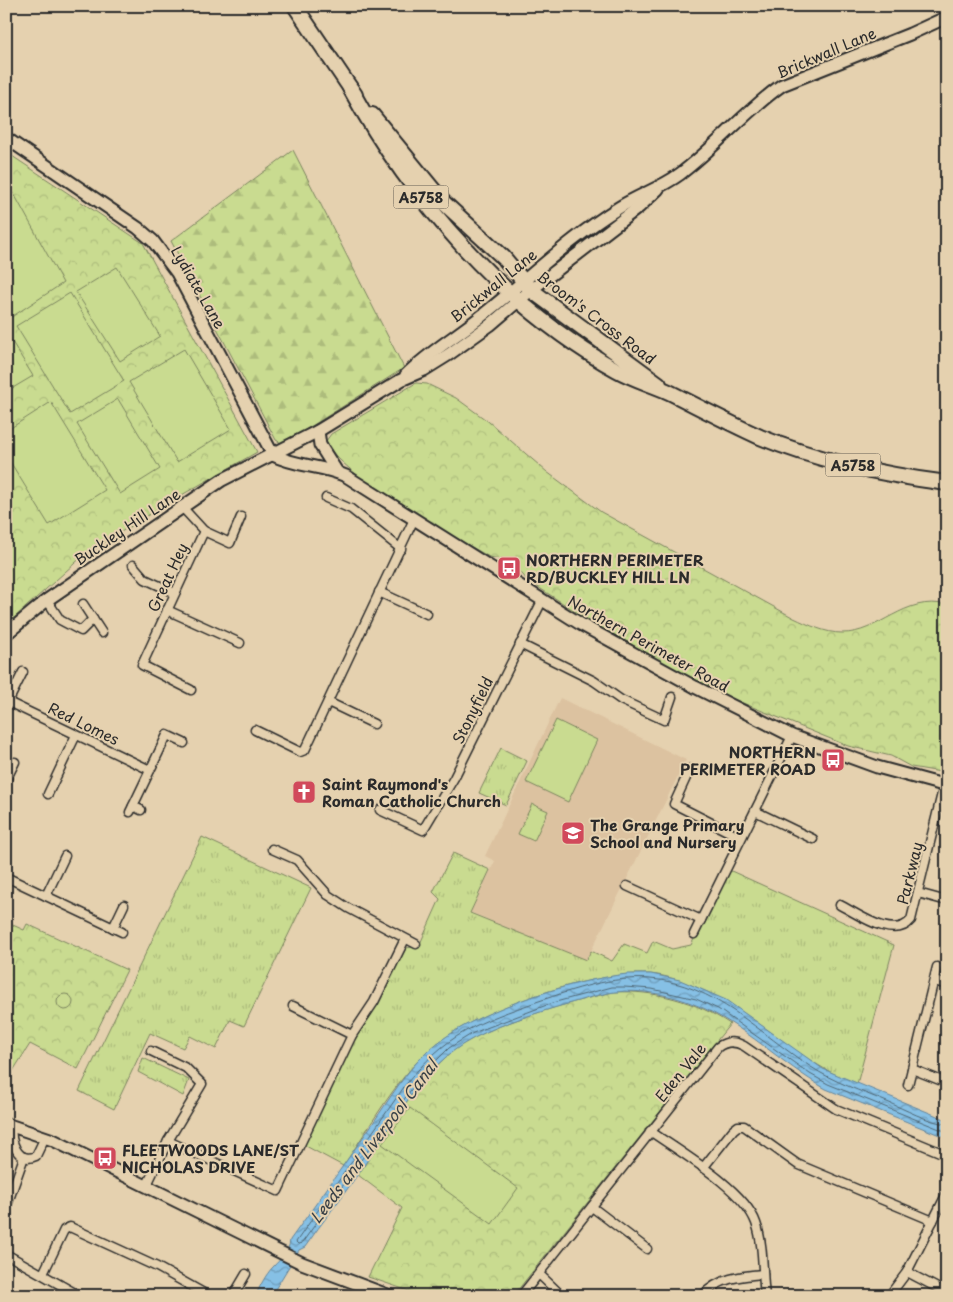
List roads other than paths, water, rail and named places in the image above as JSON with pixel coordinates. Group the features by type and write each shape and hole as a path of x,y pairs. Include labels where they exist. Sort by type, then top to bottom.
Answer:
{"highway":[{"name":"Broom's Cross Road","path":"295,6 350,88 444,204 468,238 520,290"},
{"name":"Broom's Cross Road","path":"350,88 371,127 418,194 457,240 520,290 667,391 762,437 811,454 879,472 947,483"}],"main road":[{"name":"Brickwall Lane","path":"273,456 401,380 420,360 639,207 658,189 716,145 770,93 782,84 910,34 947,17"},
{"name":"Lydiate Lane","path":"6,138 138,228 153,241 177,274 273,456"},
{"path":"318,431 320,445 337,472"},
{"name":"Northern Perimeter Road","path":"273,456 294,464 337,472 356,481 542,601 659,668 792,736 877,767 946,785"},
{"name":"Buckley Hill Lane","path":"6,634 47,600 181,506 222,480 273,456"},
{"path":"9,1125 46,1137 276,1251 383,1295"}],"street":[{"path":"326,498 351,509 401,549"},
{"name":"Great Hey","path":"181,506 204,532 142,665 191,690"},
{"path":"204,532 230,543 241,516"},
{"path":"254,730 300,752 305,750 414,519"},
{"path":"133,565 140,575 151,577 175,592"},
{"path":"379,592 428,614"},
{"path":"47,600 60,620 81,631 93,619"},
{"name":"Stonyfield","path":"380,810 423,830 454,778 542,601"},
{"path":"83,604 102,632"},
{"path":"167,610 240,643"},
{"path":"520,644 594,681 621,700 664,720 672,697"},
{"path":"7,702 23,672"},
{"name":"Red Lomes","path":"7,702 150,770"},
{"path":"328,702 374,724"},
{"path":"48,794 76,735"},
{"path":"135,809 150,770 167,735 184,743"},
{"path":"694,934 792,736"},
{"path":"7,777 15,762"},
{"path":"690,769 674,804 741,838"},
{"name":"Parkway","path":"840,905 880,925 895,928 907,925 911,920 946,785"},
{"path":"755,811 814,839"},
{"path":"272,849 297,860 328,895 348,908 416,944"},
{"path":"46,896 65,856"},
{"path":"7,881 46,896 122,932"},
{"path":"627,886 701,920"},
{"path":"918,893 947,901"},
{"path":"112,928 124,905"},
{"path":"168,1142 278,1191 352,1035 374,1002 405,939"},
{"path":"908,1085 937,967"},
{"path":"935,981 947,985"},
{"path":"293,1006 352,1035"},
{"name":"Eden Vale","path":"522,1296 718,1047 731,1042 744,1046 836,1109 947,1155"},
{"path":"146,1187 168,1142 202,1084 186,1068 151,1051"},
{"path":"912,1069 947,1083"},
{"path":"9,1125 12,1140 17,1151 24,1157 36,1156 46,1137"},
{"path":"703,1168 733,1130 738,1126 744,1126 797,1164 933,1221"},
{"path":"650,1131 737,1194 752,1213 759,1232 765,1296"},
{"path":"6,1208 24,1157"},
{"path":"889,1296 907,1272 947,1193"},
{"path":"592,1207 647,1249"},
{"path":"43,1274 64,1230 70,1226 157,1266 209,1296"},
{"path":"6,1254 80,1296"},
{"path":"907,1272 947,1292"},
{"path":"233,1296 246,1274"},
{"path":"539,1274 562,1296"},
{"path":"702,1296 709,1288 720,1282 734,1277 763,1274"}],"water":[{"name":"Leeds and Liverpool Canal","path":"627,974 651,974 680,980 726,1000 823,1069 947,1120 947,1138 826,1089 793,1068 746,1033 714,1013 687,1001 646,992 625,991 603,994 499,1026 462,1045 446,1057 431,1071 405,1104 345,1192 305,1247 299,1250 271,1296 255,1296 263,1281 286,1252 290,1240 399,1085 428,1051 469,1023 522,1000 578,983"}],"place":[{"name":"NORTHERN PERIMETER RD/BUCKLEY HILL LN","path":"509,568"},
{"name":"NORTHERN PERIMETER ROAD","path":"833,760"},
{"name":"Saint Raymond's Roman Catholic Church","path":"304,792"},
{"name":"The Grange Primary School and Nursery","path":"573,833"},
{"name":"FLEETWOODS LANE/ST NICHOLAS DRIVE","path":"105,1158"}]}
